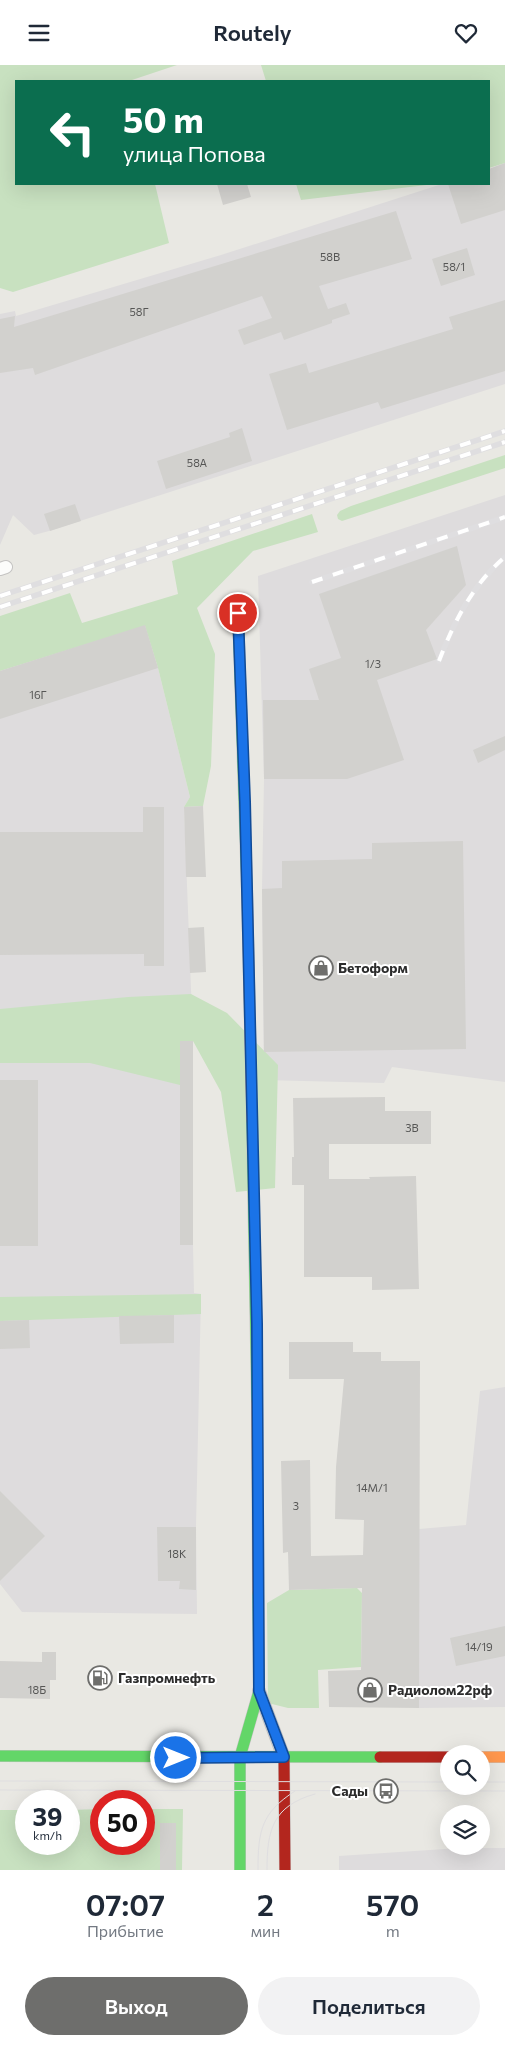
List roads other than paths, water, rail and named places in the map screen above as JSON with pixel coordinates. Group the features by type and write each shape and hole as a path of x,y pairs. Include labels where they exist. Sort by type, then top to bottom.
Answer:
{"street":[{"path":"238,613 257,1324 259,1691 240,1757 240,1870"},
{"path":"259,1691 284,1757 285,1870"},
{"path":"0,1756 440,1757"},
{"path":"490,1757 505,1757"}],"tram line":[{"path":"0,1781 440,1782"},
{"path":"490,1782 505,1782"},
{"path":"0,1790 505,1791"},
{"path":"258,1870 259,1844 268,1815 295,1791"},
{"path":"267,1870 268,1843 275,1822 289,1805 315,1794"}],"railway":[{"path":"0,596 505,431"},
{"path":"0,607 505,442"},
{"path":"312,582 505,517"},
{"path":"439,661 465,605 483,580 505,557"}],"place":[{"name":"Бетоформ","path":"321,968"},
{"name":"Газпромнефть","path":"100,1678"},
{"name":"Радиолом22рф","path":"370,1690"},
{"name":"Сады","path":"386,1791"}]}
